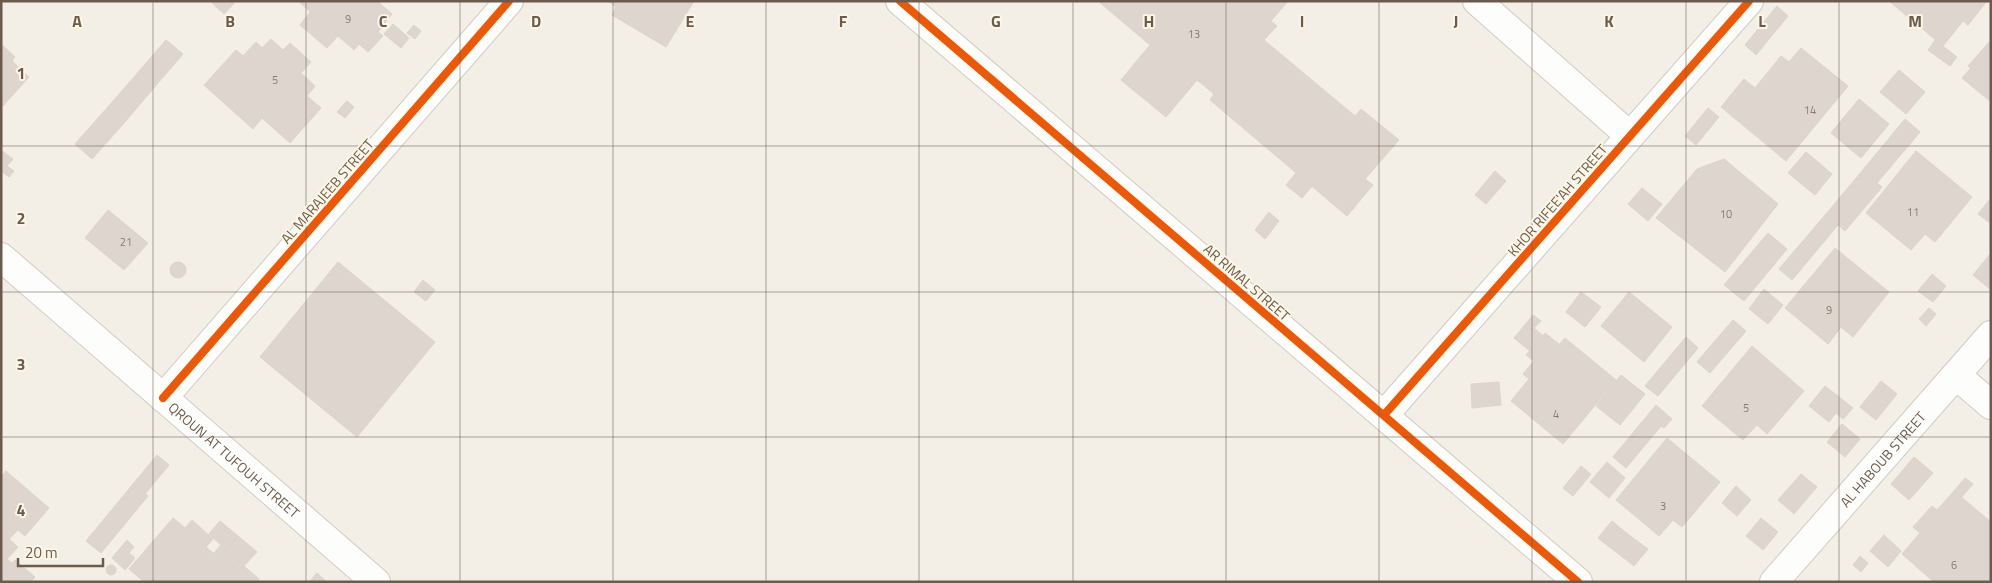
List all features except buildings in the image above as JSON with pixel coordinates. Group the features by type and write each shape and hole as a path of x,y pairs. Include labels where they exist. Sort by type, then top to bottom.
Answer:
{"street":[{"name":"AL MARAJEEB STREET","path":"163,398 509,1"},
{"name":"AR RIMAL STREET","path":"900,1 1578,582"},
{"path":"1477,1 1630,136"},
{"name":"KHOR RIFEE'AH STREET","path":"1384,415 1750,1"},
{"name":"QROUN AT TUFOUH STREET","path":"1,257 376,582"},
{"name":"AL HABOUB STREET","path":"1774,582 1991,336"},
{"path":"1956,375 1991,404"}],"cycle path":[{"path":"163,398 509,1"},
{"path":"900,1 1578,582"},
{"path":"1384,415 1749,1"}]}
